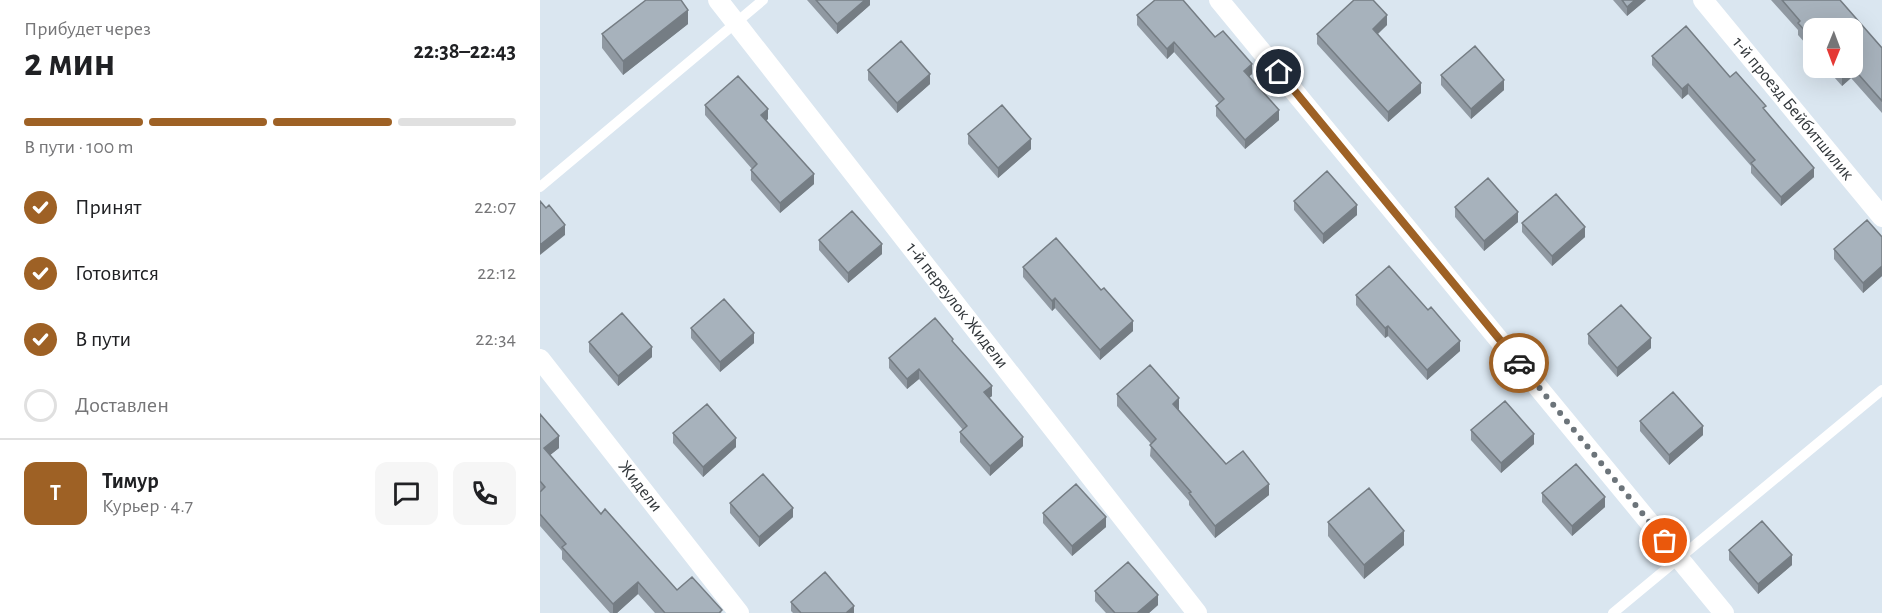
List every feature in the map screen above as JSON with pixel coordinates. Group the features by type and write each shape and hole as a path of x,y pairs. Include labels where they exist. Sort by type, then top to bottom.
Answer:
{"street":[{"name":"1-й переулок Жидели","path":"718,0 1197,613"},
{"path":"1220,0 1724,613"},
{"name":"1-й проезд Бейбитшилик","path":"1703,0 1882,217"},
{"name":"Жидели","path":"540,359 739,613"}],"lane":[{"path":"540,187 763,0"},
{"path":"1613,613 1882,390"}],"building":[{"path":"646,0 681,0 688,10 623,61 602,34"},
{"path":"816,0 865,0 837,24"},
{"path":"1155,0 1183,0 1215,37 1223,31 1252,64 1244,71 1279,110 1245,140 1216,106 1224,99 1174,42 1167,49 1137,15"},
{"path":"1354,0 1373,0 1387,15 1373,29 1421,83 1388,112 1317,34"},
{"path":"1622,0 1635,0 1627,7"},
{"path":"1782,0 1840,0 1856,18 1803,18 1803,29 1798,23 1800,21"},
{"path":"1686,26 1730,77 1736,72 1766,106 1763,108 1814,168 1781,197 1751,163 1755,160 1688,84 1682,89 1652,56"},
{"path":"1863,26 1882,48 1882,101 1862,78"},
{"path":"901,41 930,74 897,103 868,70"},
{"path":"1475,46 1504,80 1471,109 1441,75"},
{"path":"738,76 768,109 761,115 814,174 780,203 751,170 757,164 705,105"},
{"path":"1002,105 1031,139 998,168 968,134"},
{"path":"1327,171 1357,205 1323,234 1294,201"},
{"path":"1488,178 1518,212 1484,241 1455,207"},
{"path":"1556,194 1585,227 1552,256 1522,223"},
{"path":"540,201 546,208 549,205 565,225 540,245"},
{"path":"852,211 882,244 848,273 819,240"},
{"path":"1867,220 1882,237 1882,266 1863,283 1834,249"},
{"path":"1056,238 1101,290 1104,288 1133,321 1100,350 1055,298 1052,301 1023,267"},
{"path":"1389,266 1428,310 1431,307 1460,341 1427,370 1388,326 1385,328 1356,295"},
{"path":"724,299 754,333 720,362 691,328"},
{"path":"1621,305 1651,338 1617,368 1588,334"},
{"path":"622,313 652,347 618,376 589,342"},
{"path":"935,318 992,386 984,392 1023,437 990,466 960,432 967,426 919,369 907,379 889,358"},
{"path":"1150,365 1179,398 1173,404 1226,464 1243,451 1269,484 1215,526 1189,493 1191,492 1150,445 1156,439 1117,394"},
{"path":"1673,392 1703,426 1669,455 1640,421"},
{"path":"1505,401 1534,434 1501,463 1471,430"},
{"path":"707,404 736,438 703,467 673,433"},
{"path":"540,414 559,436 544,448 601,514 605,509 677,590 692,577 722,610 719,613 665,613 638,582 613,604 562,547 566,544 540,514 540,492 545,487 540,481"},
{"path":"1576,464 1605,497 1572,526 1542,493"},
{"path":"763,474 793,508 759,537 730,503"},
{"path":"1076,484 1106,517 1072,546 1043,513"},
{"path":"1369,488 1404,531 1364,565 1328,522"},
{"path":"1762,521 1792,555 1758,584 1729,550"},
{"path":"1128,562 1158,595 1137,613 1115,613 1095,591"},
{"path":"825,572 854,606 846,613 801,613 791,602"}],"way so far":[{"path":"1519,363 1665,541"}],"route":[{"path":"1279,72 1519,363"}]}
